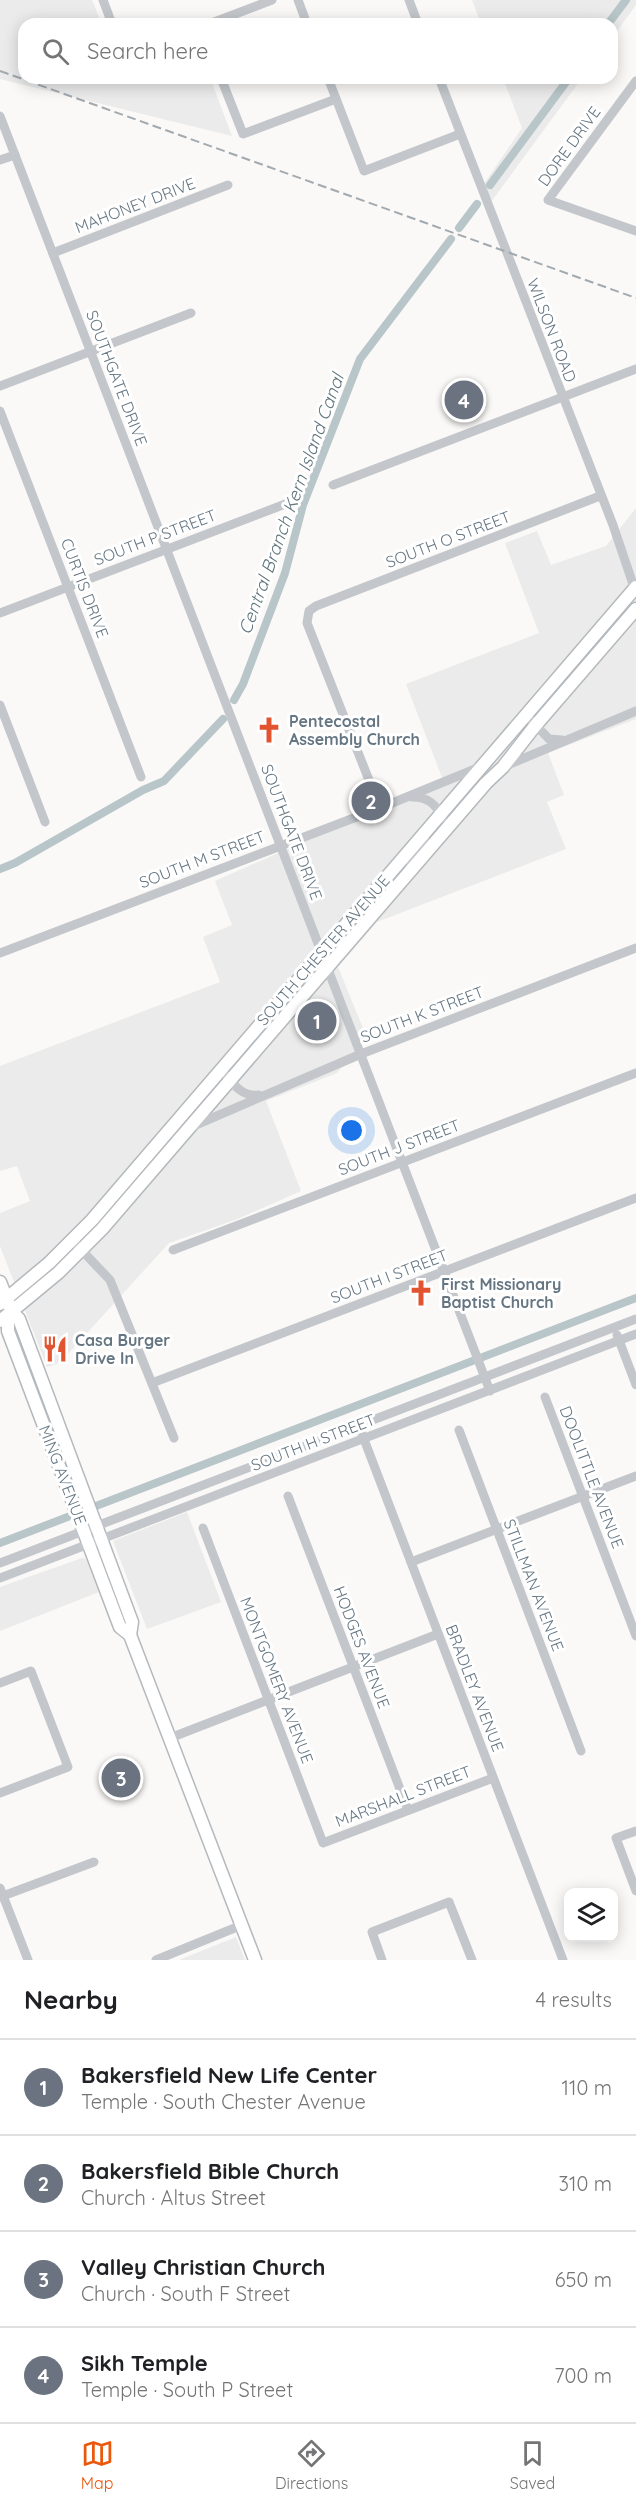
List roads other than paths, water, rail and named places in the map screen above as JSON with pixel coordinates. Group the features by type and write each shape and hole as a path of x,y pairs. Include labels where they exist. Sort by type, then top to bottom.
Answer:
{"main road":[{"name":"SOUTH CHESTER AVENUE","path":"4,1301 72,1240 636,589"},
{"name":"SOUTH CHESTER AVENUE","path":"0,1321 82,1250 408,872 486,783 503,767 535,726 636,609"},
{"name":"MING AVENUE","path":"0,1282 4,1301 19,1319 88,1499 132,1622 130,1635 255,1960"},
{"name":"MING AVENUE","path":"12,1312 8,1321 8,1331 120,1627 130,1635"}],"street":[{"path":"103,0 110,18"},
{"path":"225,18 272,0"},
{"path":"298,0 305,18"},
{"path":"409,0 416,18"},
{"name":"DORE DRIVE","path":"636,81 548,200 636,231"},
{"path":"224,84 243,135 336,99"},
{"path":"330,84 364,171 460,134"},
{"name":"WILSON ROAD","path":"441,84 636,589"},
{"name":"SOUTHGATE DRIVE","path":"0,116 490,1391"},
{"path":"0,160 15,155"},
{"name":"MAHONEY DRIVE","path":"53,253 228,185"},
{"path":"0,386 190,313"},
{"path":"333,485 636,369"},
{"name":"CURTIS DRIVE","path":"0,411 141,777"},
{"name":"SOUTH O STREET","path":"380,807 307,623 309,611 316,606 600,496"},
{"name":"SOUTH P STREET","path":"0,613 288,502"},
{"path":"0,705 45,822"},
{"path":"503,767 636,711"},
{"path":"526,715 549,739 554,741 570,739"},
{"path":"452,822 450,812 472,785 479,770"},
{"name":"SOUTH M STREET","path":"0,953 479,770"},
{"path":"407,796 427,799 440,814 441,822 417,851 408,872"},
{"name":"SOUTH K STREET","path":"189,1128 361,1054 636,948"},
{"path":"221,1069 242,1093 251,1096 267,1094"},
{"name":"SOUTH J STREET","path":"172,1250 636,1073"},
{"name":"SOUTH I STREET","path":"152,1383 636,1198"},
{"path":"72,1240 110,1280 174,1438"},
{"name":"SOUTH H STREET","path":"0,1563 96,1522 359,1426 636,1319"},
{"path":"615,1327 636,1385"},
{"name":"SOUTH H STREET","path":"0,1578 636,1334"},
{"name":"DOOLITTLE AVENUE","path":"545,1397 636,1636"},
{"name":"BRADLEY AVENUE","path":"359,1426 563,1960"},
{"name":"STILLMAN AVENUE","path":"459,1430 581,1751"},
{"path":"411,1562 636,1476"},
{"name":"HODGES AVENUE","path":"288,1496 408,1810"},
{"name":"MONTGOMERY AVENUE","path":"203,1528 323,1843"},
{"path":"170,1738 438,1634"},
{"path":"0,1683 31,1671 68,1767 0,1793"},
{"name":"MARSHALL STREET","path":"323,1843 493,1778"},
{"path":"636,1831 616,1838 636,1891"},
{"path":"28,1960 1,1894 94,1862"},
{"path":"382,1960 372,1932 449,1902 472,1960"},
{"path":"156,1960 242,1925"}],"waterway":[{"name":"Central Branch Kern Island Canal","path":"612,18 626,0"},
{"name":"Central Branch Kern Island Canal","path":"490,185 565,84"},
{"name":"Central Branch Kern Island Canal","path":"459,228 477,204"},
{"name":"Central Branch Kern Island Canal","path":"234,700 243,684 285,573 303,505 360,359 451,239"},
{"name":"Central Branch Kern Island Canal","path":"0,869 15,863 143,790 164,781 223,719"},
{"path":"0,1543 636,1298"}],"railway":[{"path":"0,71 18,77"},
{"path":"36,84 636,298"}],"place":[{"name":"Sikh Temple","path":"464,400"},
{"name":"Pentecostal Assembly Church","path":"269,730"},
{"name":"Bakersfield Bible Church","path":"371,801"},
{"name":"Bakersfield New Life Center","path":"317,1021"},
{"name":"First Missionary Baptist Church","path":"421,1293"},
{"name":"Casa Burger Drive In","path":"55,1349"},
{"name":"Valley Christian Church","path":"121,1778"}]}
